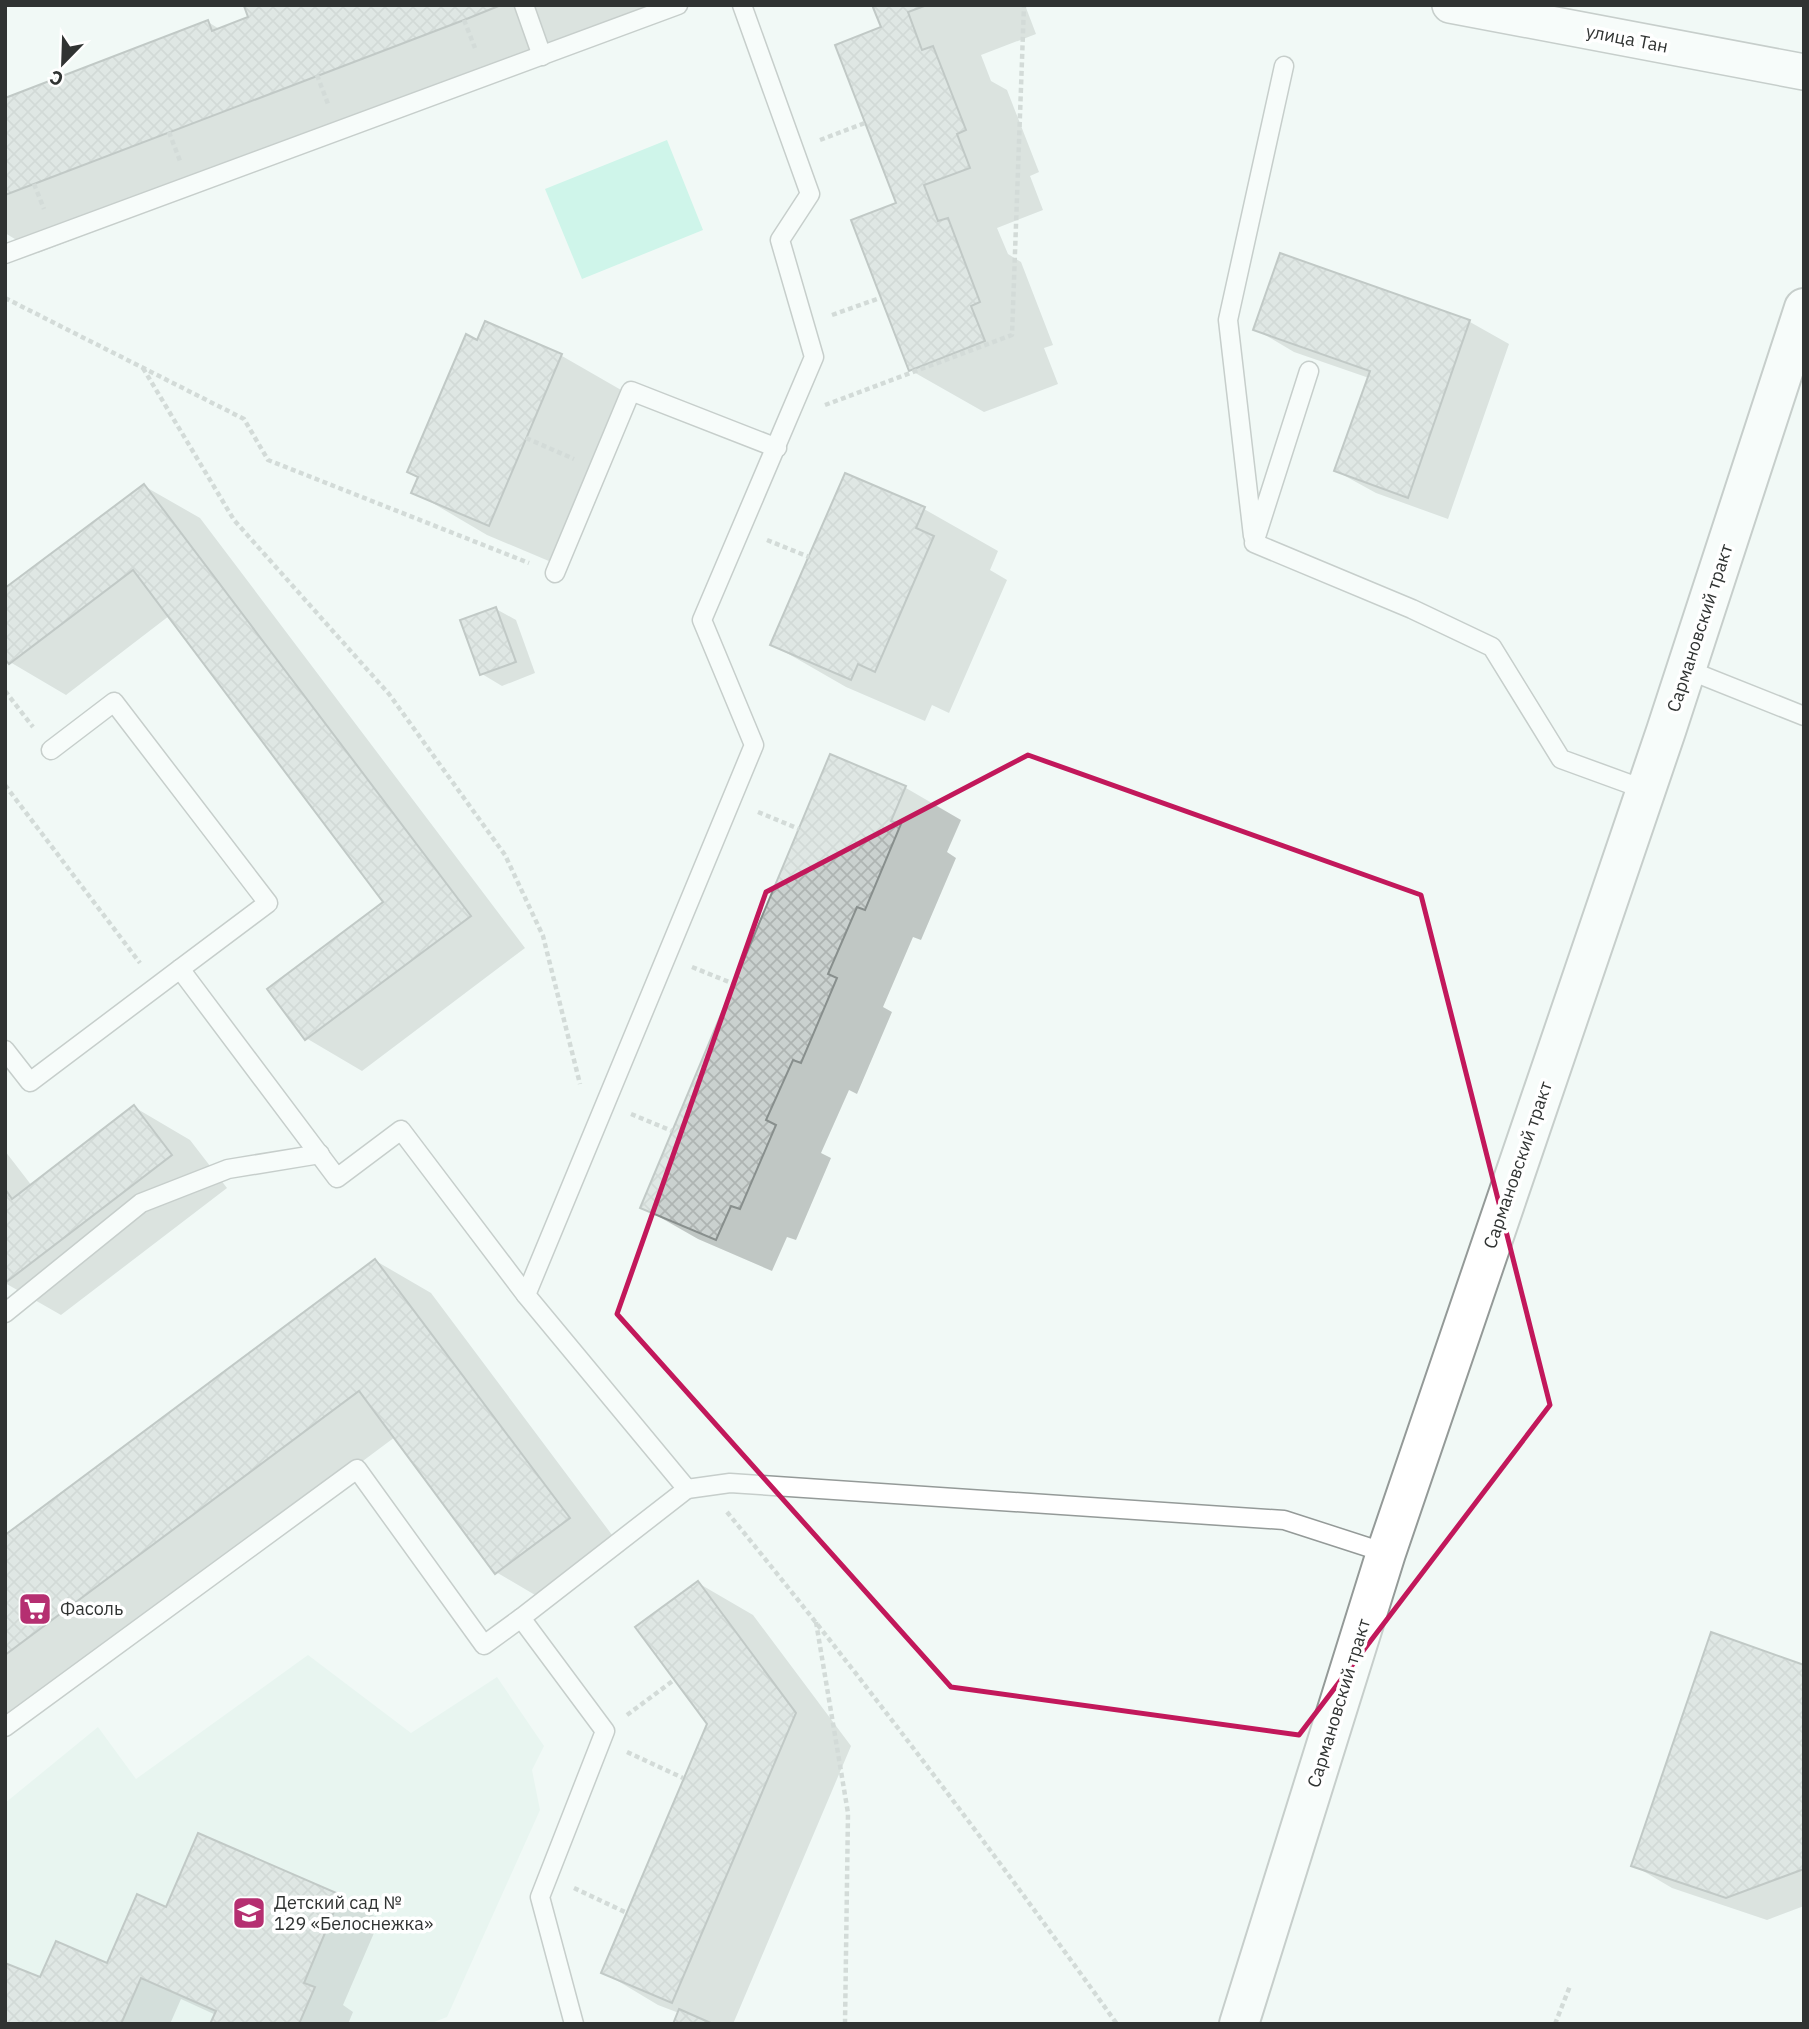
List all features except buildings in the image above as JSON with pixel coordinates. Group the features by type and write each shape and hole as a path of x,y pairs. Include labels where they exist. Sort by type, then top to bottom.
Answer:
{"main road":[{"name":"Сармановский тракт","path":"1239,2024 1386,1552 1646,790 1804,308"}],"street":[{"name":"улица Тан","path":"1450,5 1804,72"}],"lane":[{"path":"524,5 542,56"},
{"path":"5,254 678,5"},
{"path":"526,1295 754,745 702,620 814,357 780,240 810,194 742,5"},
{"path":"1254,543 1228,320 1284,66"},
{"path":"1254,543 1309,371"},
{"path":"555,573 631,391 777,448"},
{"path":"1254,543 1412,609 1492,647 1561,759 1646,790"},
{"path":"1686,669 1804,716"},
{"path":"5,1050 30,1082 268,903 114,702 51,750"},
{"path":"180,969 337,1178 401,1130 526,1295 696,1487"},
{"path":"5,1313 141,1203 228,1169 320,1154"},
{"path":"5,1727 357,1469 484,1645 696,1487 730,1483 1284,1520 1386,1552"},
{"path":"521,1619 603,1735 540,1897 574,2024"}],"path":[{"path":"788,419 1012,335 1024,5"},
{"path":"794,150 865,123"},
{"path":"5,298 244,419 268,460 555,573"},
{"path":"805,325 880,298"},
{"path":"143,368 234,520 389,694 505,855 543,936 592,1136"},
{"path":"526,438 599,469"},
{"path":"742,530 809,557"},
{"path":"5,691 51,750"},
{"path":"5,785 157,986"},
{"path":"730,801 799,829"},
{"path":"666,956 734,984"},
{"path":"606,1104 672,1131"},
{"path":"696,1487 816,1621 1042,1920 1116,2024"},
{"path":"816,1621 848,1812 845,2024"},
{"path":"674,1680 603,1735 683,1777"},
{"path":"548,1877 627,1913"},
{"path":"1555,2024 1570,1986"}],"highlighted area":[{"path":"1028,755 1421,895 1550,1405 1299,1735 951,1687 617,1314 766,892"}],"shaded area":[{"name":"Детский сад № 129 «Белоснежка»","path":"308,1655 411,1733 497,1677 544,1746 532,1770 540,1810 447,2017 429,2024 5,2024 5,1803 98,1727 136,1779"}],"green space":[{"path":"667,140 703,230 582,279 545,189"}],"place":[{"name":"Фасоль","path":"35,1609"},
{"name":"Детский сад № 129 «Белоснежка»","path":"249,1913"}]}
